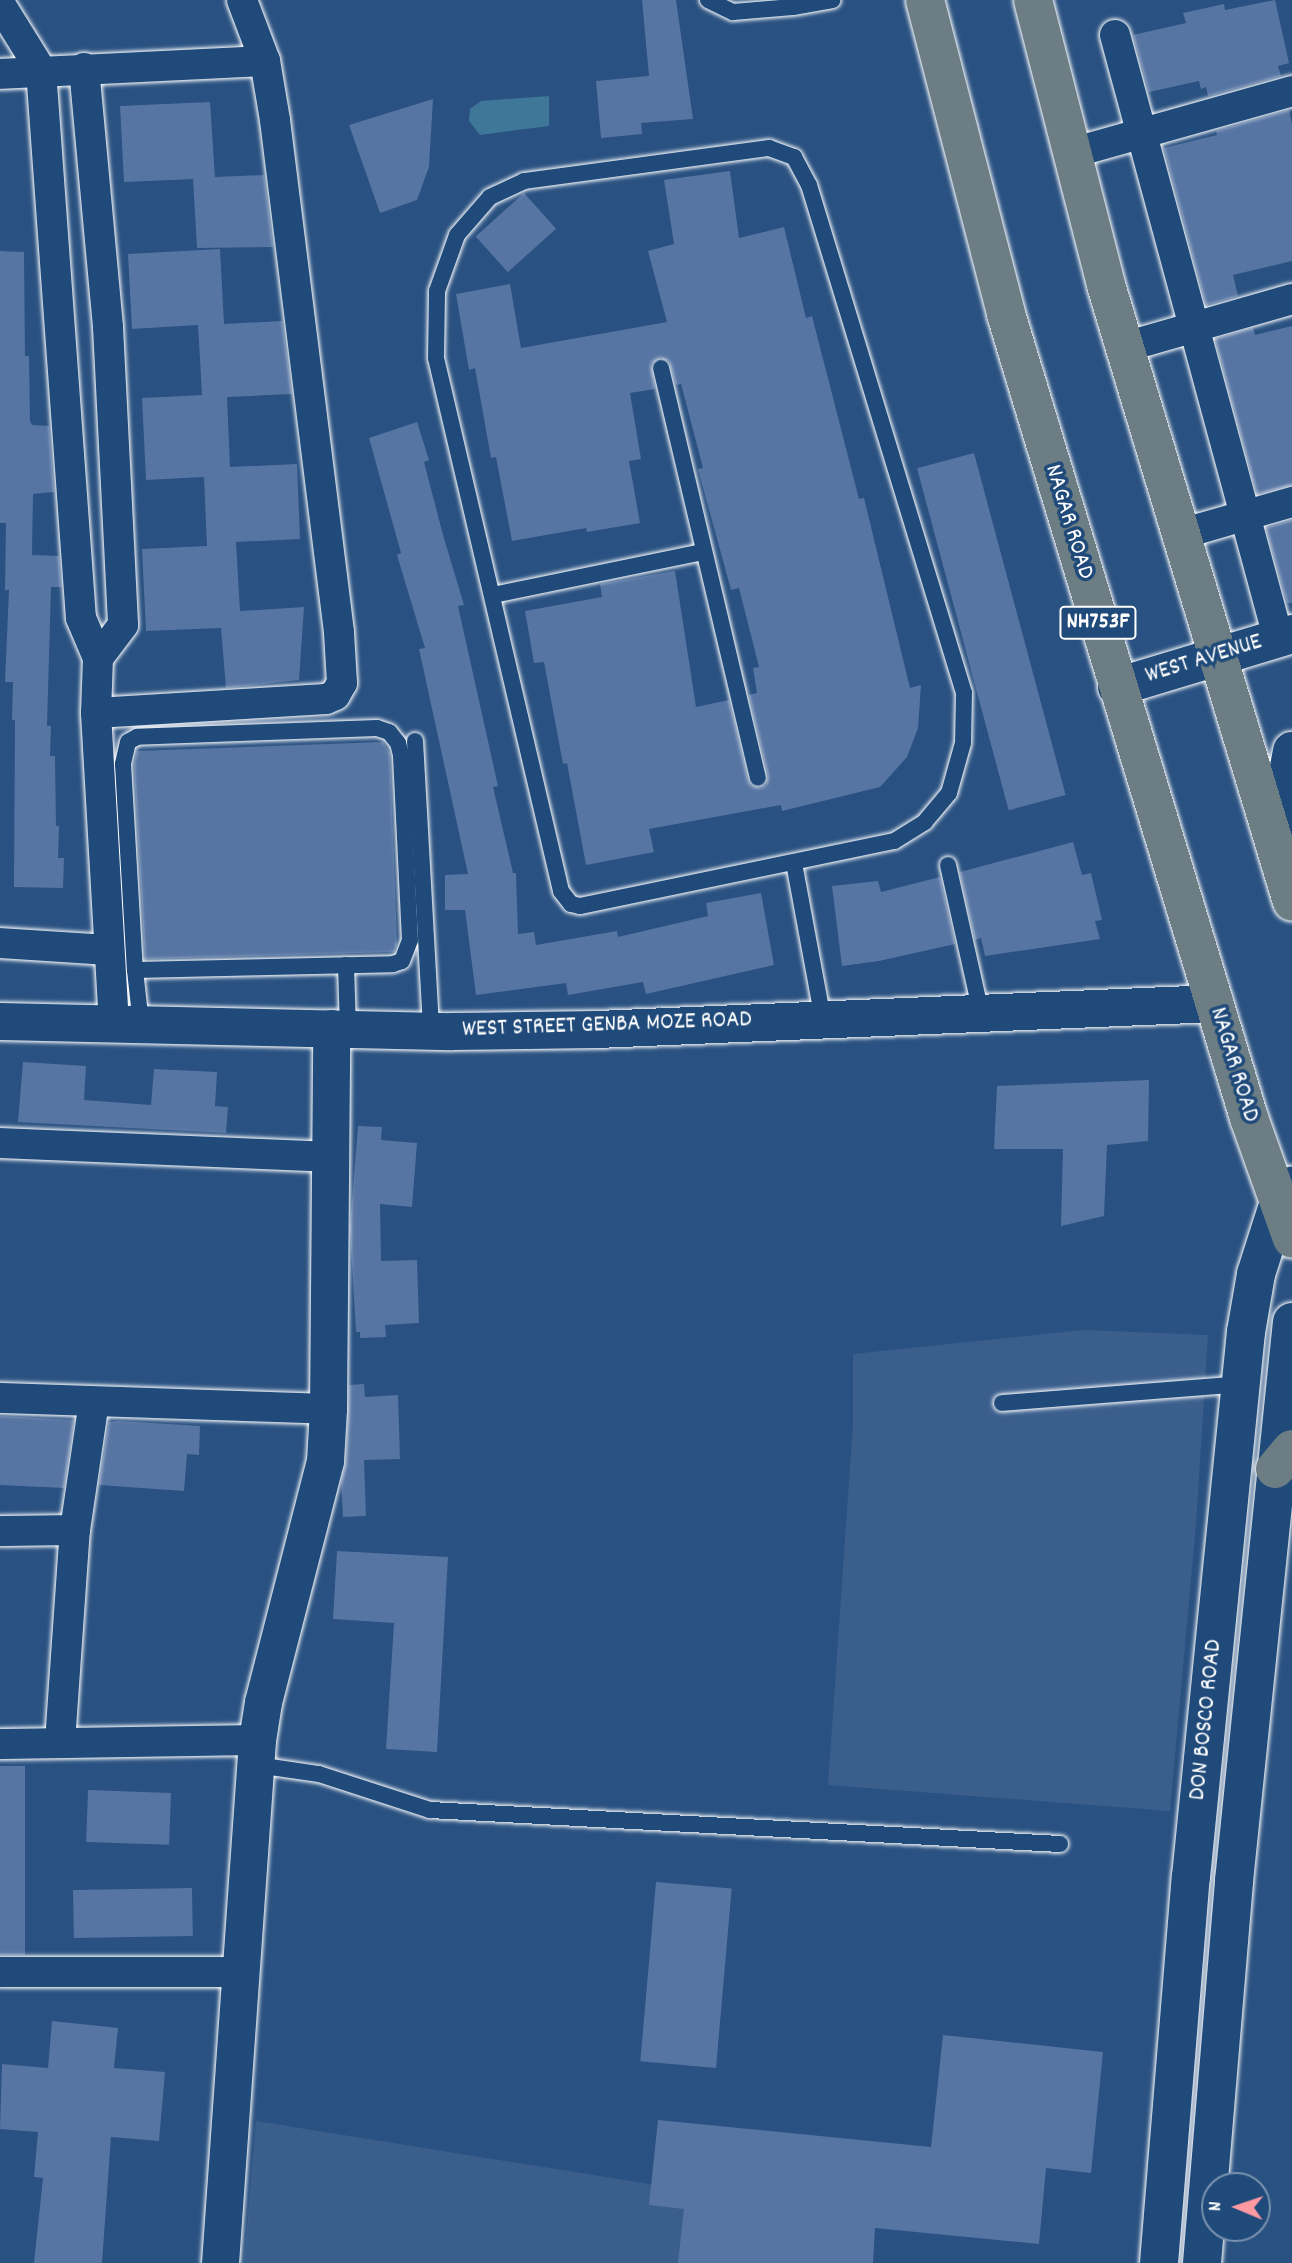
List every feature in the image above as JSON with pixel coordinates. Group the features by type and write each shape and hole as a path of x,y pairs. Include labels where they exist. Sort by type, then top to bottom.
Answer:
{"highway":[{"name":"NAGAR ROAD","path":"925,0 1006,314 1117,687 1214,1003 1287,1210"},
{"path":"1033,0 1125,347 1289,891"}],"main road":[{"name":"WEST AVENUE","path":"1117,687 1285,636"},
{"path":"1289,891 1287,804 1292,751"},
{"name":"DON BOSCO ROAD","path":"1159,2263 1193,1863 1241,1384 1256,1274 1287,1210"},
{"name":"DON BOSCO ROAD","path":"1202,2263 1234,1881 1284,1459 1292,1322"}],"street":[{"path":"96,713 327,699 335,695 342,683 332,578 265,61 242,0"},
{"path":"0,4 41,70 81,618 99,658 96,713 109,950 127,1024"},
{"path":"1115,35 1244,516 1285,636"},
{"path":"0,74 265,61"},
{"path":"84,68 108,327 123,625 99,658"},
{"path":"1072,153 1292,91"},
{"path":"1125,347 1292,299"},
{"path":"1181,534 1292,502"},
{"path":"0,943 109,950"},
{"name":"WEST STREET GENBA MOZE ROAD","path":"0,1021 431,1030 597,1028 1214,1003"},
{"path":"220,2263 263,1702 325,1461 328,1409 330,1157 340,1028"},
{"path":"0,1143 330,1157"},
{"path":"0,1398 328,1409"},
{"path":"60,1742 75,1530 94,1402"},
{"path":"0,1531 75,1530"},
{"path":"0,1744 60,1742 257,1753"},
{"path":"0,1972 242,1972"}],"lane":[{"path":"708,0 733,12 793,7 832,0"},
{"path":"769,148 794,157 809,185 964,694 963,743 949,793 925,822 894,841 580,906 572,904 561,891 493,595 436,358 438,291 457,235 491,197 524,181 769,148"},
{"path":"660,368 758,778"},
{"path":"493,595 703,552"},
{"path":"127,1024 136,978 123,764 128,742 138,737 377,728 389,732 398,743 401,755 410,940 402,961 393,964 136,978"},
{"path":"415,741 431,1030"},
{"path":"794,863 823,1019"},
{"path":"948,865 981,1013"},
{"path":"340,1028 346,965"},
{"path":"1002,1403 1241,1384"},
{"path":"257,1753 430,1810 1060,1844"}],"shaded area":[{"path":"549,96 549,126 480,135 469,121 470,109 481,101"},
{"path":"1084,1330 1208,1335 1196,1524 1170,1811 828,1785 853,1424 853,1354"},
{"path":"256,2121 849,2216 845,2263 244,2263"}],"building":[{"path":"642,0 676,0 693,119 641,123 642,134 601,138 596,81 649,76"},
{"path":"1275,0 1289,63 1278,66 1281,76 1208,96 1206,87 1201,89 1199,81 1149,92 1133,35 1186,23 1183,13 1224,4 1225,10"},
{"path":"433,99 429,167 417,200 380,213 349,125"},
{"path":"210,102 215,177 264,175 273,247 197,248 193,179 124,182 120,106"},
{"path":"1289,110 1292,124 1292,261 1233,275 1238,296 1206,305 1164,148 1217,135 1216,131"},
{"path":"730,171 739,238 784,227 806,318 812,316 859,499 864,498 910,688 921,685 918,728 907,757 880,787 782,811 781,805 649,829 654,852 586,865 544,662 534,663 525,611 602,597 600,584 675,571 696,707 729,700 748,780 751,786 760,788 766,785 768,776 749,695 757,693 753,668 759,667 739,588 731,590 698,469 703,468 681,384 676,385 669,361 659,358 651,364 655,389 630,393 641,459 629,461 640,523 587,532 586,528 512,541 496,457 491,458 475,368 469,370 456,294 510,284 521,348 667,322 648,251 674,244 664,180"},
{"path":"524,193 556,229 508,272 476,236"},
{"path":"220,249 224,324 282,321 292,394 227,397 230,467 297,464 300,539 236,542 240,611 304,607 299,680 226,688 221,628 146,631 142,549 207,546 204,477 146,480 142,398 202,395 198,325 132,329 128,254"},
{"path":"0,251 24,252 25,356 29,356 30,421 32,425 49,426 54,492 33,494 32,555 59,556 61,587 51,587 47,726 51,726 50,756 55,756 56,826 59,826 58,858 64,858 63,888 14,887 15,720 12,720 13,682 5,682 9,590 5,590 6,523 0,523"},
{"path":"1292,326 1292,485 1257,494 1215,339 1253,328 1255,335"},
{"path":"417,422 429,460 424,462 464,605 458,606 498,786 493,787 513,873 516,873 518,934 534,932 536,945 617,931 618,937 708,916 706,903 761,893 774,965 646,994 643,982 568,995 566,983 476,995 465,910 445,910 445,875 468,874 419,649 425,648 397,555 401,553 369,438"},
{"path":"974,453 1066,795 1009,810 917,468"},
{"path":"1292,520 1292,603 1287,603 1266,528"},
{"path":"383,742 390,754 397,945 394,952 145,959 134,765 137,751"},
{"path":"1073,842 1082,875 1091,873 1102,920 1095,921 1100,939 985,956 981,938 975,940 960,872"},
{"path":"940,877 955,944 879,961 842,966 832,886 878,881 881,892"},
{"path":"23,1062 86,1066 84,1100 151,1105 154,1069 217,1072 215,1106 228,1107 226,1133 18,1122"},
{"path":"1149,1080 1148,1141 1107,1145 1104,1216 1061,1226 1063,1149 994,1149 997,1086"},
{"path":"358,1126 382,1127 381,1140 417,1143 412,1207 380,1204 381,1261 417,1260 419,1323 385,1325 386,1337 360,1338 360,1332 356,1332 350,1228"},
{"path":"364,1384 365,1397 398,1395 400,1459 364,1460 366,1516 343,1517 341,1482 346,1462 349,1385"},
{"path":"0,1416 74,1420 64,1488 0,1485"},
{"path":"109,1422 200,1426 199,1455 187,1454 184,1491 99,1485"},
{"path":"337,1551 448,1557 437,1752 386,1749 394,1623 333,1619"},
{"path":"0,1766 25,1766 25,1955 0,1955"},
{"path":"88,1790 171,1793 169,1845 86,1842"},
{"path":"656,1882 732,1889 716,2068 640,2061"},
{"path":"192,1888 193,1936 74,1938 73,1890"},
{"path":"52,2021 118,2028 114,2068 165,2072 159,2141 111,2137 102,2263 34,2263 43,2178 34,2177 38,2132 0,2129 2,2064 48,2068"},
{"path":"943,2035 1103,2052 1091,2173 1046,2168 1039,2244 875,2228 873,2263 678,2263 684,2209 649,2205 658,2120 931,2147"}]}
